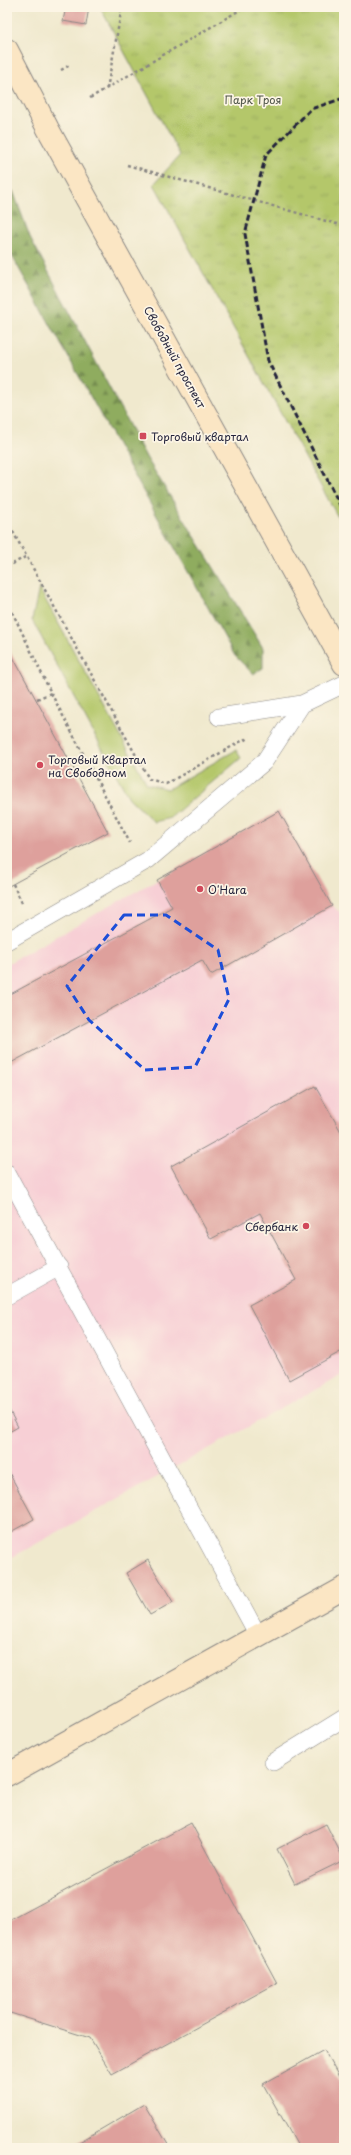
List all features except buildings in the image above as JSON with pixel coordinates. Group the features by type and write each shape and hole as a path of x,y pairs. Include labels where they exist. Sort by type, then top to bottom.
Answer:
{"main road":[{"name":"Свободный проспект","path":"7,50 52,136 344,664"},
{"path":"7,1775 259,1637 344,1588"}],"lane":[{"path":"219,718 302,704 344,684"},
{"path":"7,941 148,860 264,762 302,704"},
{"path":"7,1173 259,1637"},
{"path":"7,1296 59,1267"},
{"path":"274,1762 344,1718"}],"path":[{"path":"107,89 122,7"},
{"path":"90,98 245,7"},
{"path":"60,70 70,65"},
{"path":"128,165 344,226"},
{"path":"7,521 88,672 148,779 166,784 244,739 264,762"},
{"path":"7,567 27,556"},
{"path":"7,601 51,693 141,863"},
{"path":"37,699 51,693"}],"highlighted area":[{"path":"124,915 166,915 218,950 229,999 195,1067 145,1070 89,1020 67,986"}],"shaded area":[{"path":"279,811 332,906 344,915 344,1374 7,1560 7,964"}],"green space":[{"name":"Парк Троя","path":"100,7 344,7 344,528 154,184 180,155"},
{"path":"13,191 30,237 146,457 263,648 263,668 253,674 235,656 7,247 7,195"},
{"path":"39,588 147,784 168,789 236,750 241,758 170,818 154,822 129,798 32,620"}],"railway":[{"path":"344,98 311,109 266,155 245,234 268,361 344,513"}],"place":[{"name":"Торговый квартал","path":"143,436"},
{"name":"Торговый Квартал на Свободном","path":"40,765"},
{"name":"O'Hara","path":"200,889"},
{"name":"Сбербанк","path":"306,1226"}]}
